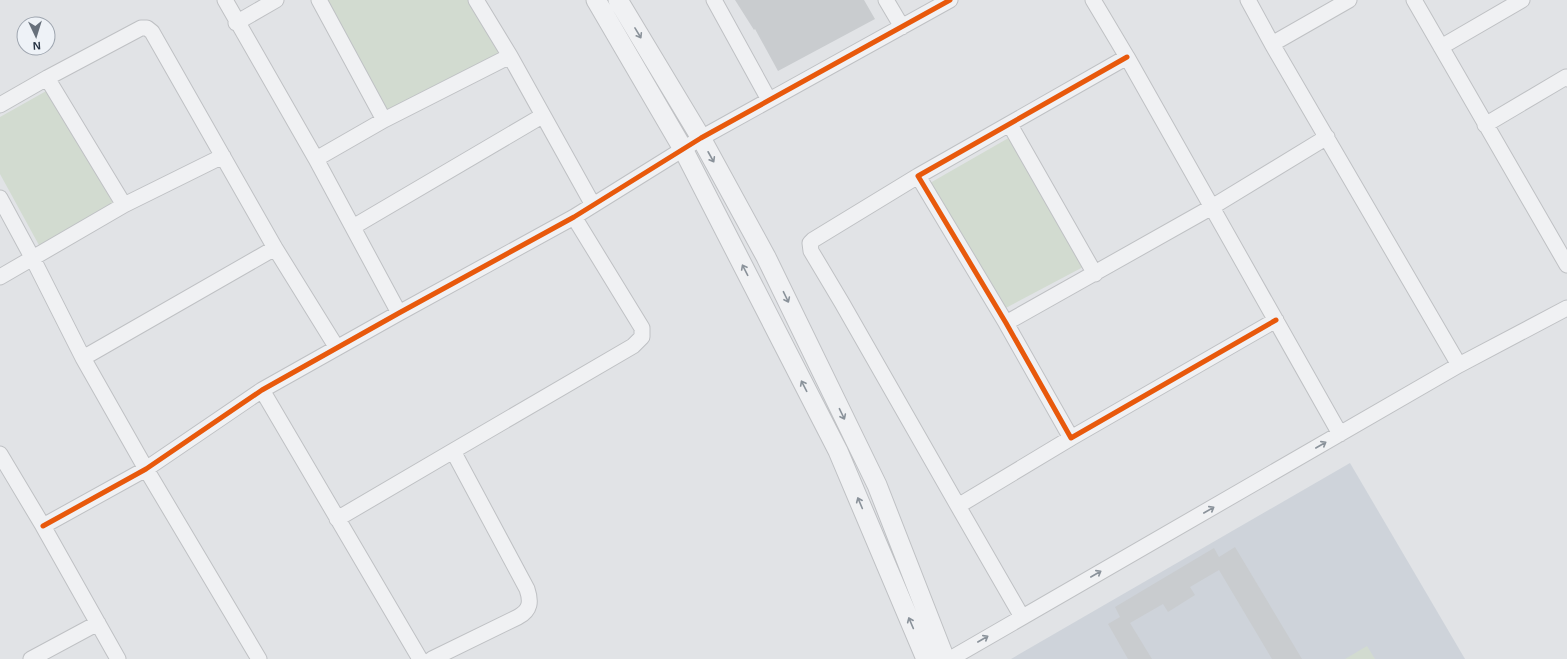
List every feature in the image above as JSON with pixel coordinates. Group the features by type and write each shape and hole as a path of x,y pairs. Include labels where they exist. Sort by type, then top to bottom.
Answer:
{"street":[{"path":"225,0 236,22 316,159 399,313"},
{"path":"236,22 276,0"},
{"path":"319,0 384,120"},
{"path":"476,0 510,56 542,116 593,205"},
{"path":"596,0 683,149 838,451 926,659"},
{"path":"618,0 701,138 766,257 877,485 945,659"},
{"path":"714,0 769,100"},
{"path":"886,0 902,27"},
{"path":"43,526 146,469 262,390 574,217 701,138 950,0"},
{"path":"1093,0 1127,57 1340,434"},
{"path":"1248,0 1272,44 1460,365"},
{"path":"1272,44 1349,0"},
{"path":"1414,0 1567,265"},
{"path":"1442,47 1522,0"},
{"path":"0,105 141,28 147,28 155,36 275,248 337,348"},
{"path":"316,159 384,120 510,56"},
{"path":"1022,617 811,251 810,246 812,240 918,176 1127,57"},
{"path":"48,78 124,205"},
{"path":"1485,125 1567,78"},
{"path":"353,227 542,116"},
{"path":"1010,124 1095,274"},
{"path":"1006,323 1212,207 1327,137"},
{"path":"0,277 124,205 223,156"},
{"path":"918,176 1006,323 1071,438"},
{"path":"0,198 33,259 83,358 146,469 259,659"},
{"path":"337,519 633,346 642,337 642,328 574,217"},
{"path":"83,358 275,248"},
{"path":"950,659 1460,365 1567,308"},
{"path":"958,506 1071,438 1276,320"},
{"path":"262,390 420,659"},
{"path":"432,659 524,614 530,606 530,598 527,589 453,451"},
{"path":"0,454 43,526 118,659"},
{"path":"31,659 98,623"}],"shaded area":[{"path":"326,0 469,0 500,53 384,112"},
{"path":"48,90 113,203 40,247 0,174 0,117"},
{"path":"1012,136 1085,266 1002,310 930,183"},
{"path":"1350,463 1465,659 1011,659"},
{"path":"1367,646 1375,659 1345,659"}],"building":[{"path":"735,0 864,0 875,19 778,71 755,29 754,30"},
{"path":"1235,547 1302,659 1272,659 1219,570 1190,587 1195,595 1168,612 1163,604 1130,623 1152,659 1128,659 1108,624 1120,617 1115,607 1214,548 1219,557"}],"cycle path":[{"path":"43,526 146,469 262,390 574,217 701,138 950,0"},
{"path":"1127,57 918,176 1006,323 1071,438 1276,320"}]}
